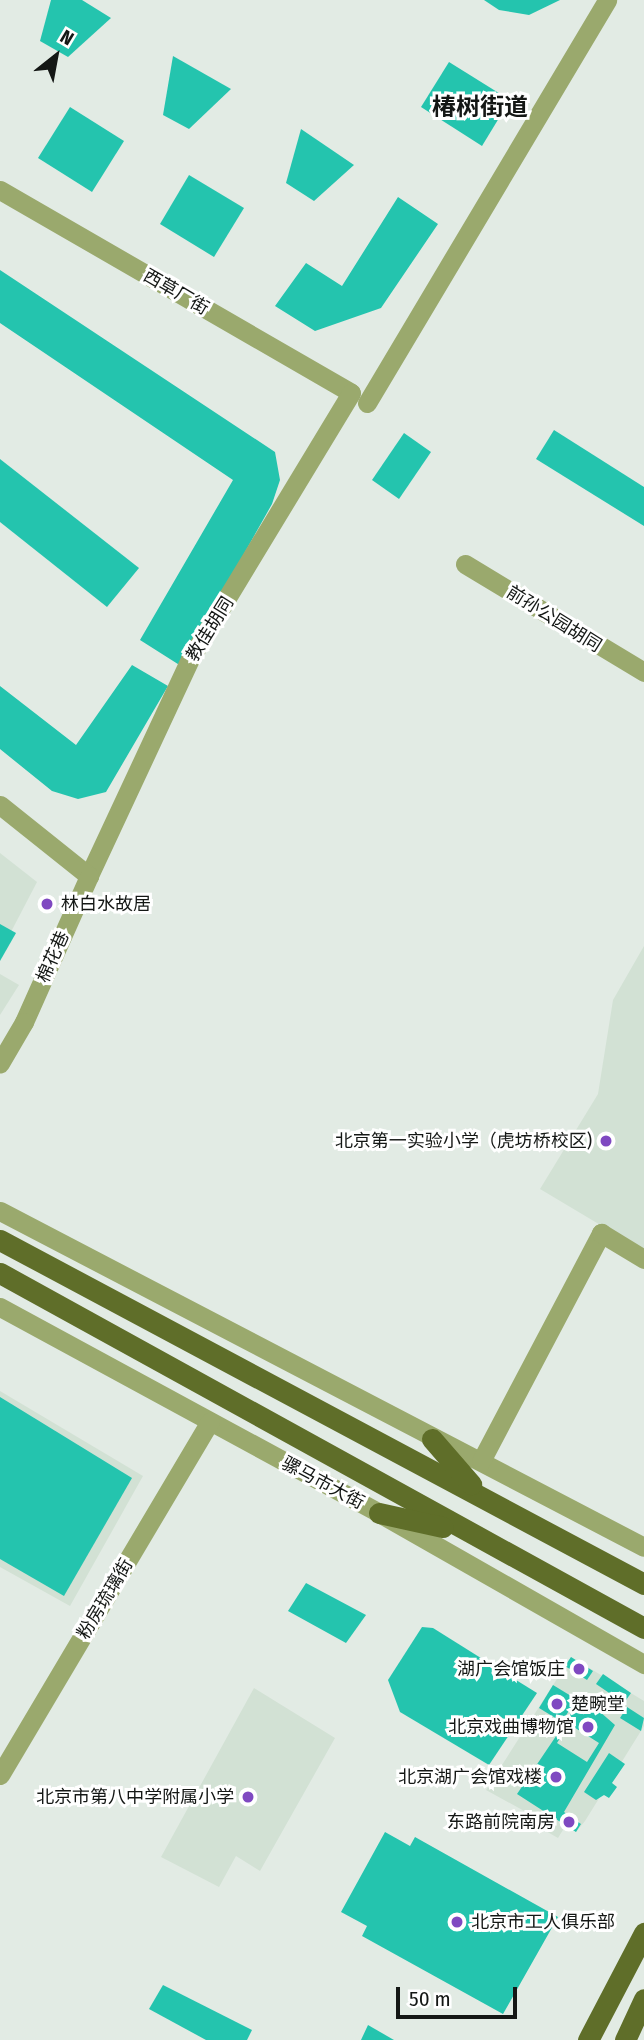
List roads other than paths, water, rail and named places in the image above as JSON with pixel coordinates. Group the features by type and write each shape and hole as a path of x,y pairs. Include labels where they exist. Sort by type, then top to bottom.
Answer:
{"main road":[{"path":"0,1240 644,1584"},
{"name":"骡马市大街","path":"0,1273 466,1533 644,1628"},
{"path":"432,1440 479,1494"},
{"path":"379,1513 466,1533"},
{"path":"588,2040 644,1933"},
{"path":"625,2040 644,1999"}],"street":[{"name":"教佳胡同","path":"89,876 190,659 359,398 607,0"},
{"name":"西草厂街","path":"0,190 359,398"},
{"name":"前孙公园胡同","path":"465,564 644,672"},
{"path":"0,805 89,876"},
{"name":"棉花巷","path":"0,1063 24,1023 89,876"},
{"path":"0,1211 432,1440 481,1461 644,1547"},
{"path":"481,1461 601,1233 644,1259"},
{"name":"骡马市大街","path":"0,1307 379,1513 644,1664"},
{"name":"粉房琉璃街","path":"0,1775 210,1422"}],"place":[{"name":"林白水故居","path":"47,904"},
{"name":"北京第一实验小学（虎坊桥校区)","path":"606,1141"},
{"name":"湖广会馆饭庄","path":"579,1669"},
{"name":"楚畹堂","path":"557,1704"},
{"name":"北京戏曲博物馆","path":"588,1727"},
{"name":"北京湖广会馆戏楼","path":"556,1777"},
{"name":"北京市第八中学附属小学","path":"248,1797"},
{"name":"东路前院南房","path":"569,1822"},
{"name":"北京市工人俱乐部","path":"457,1922"}],"district":[{"name":"椿树街道","path":"480,108"}]}
